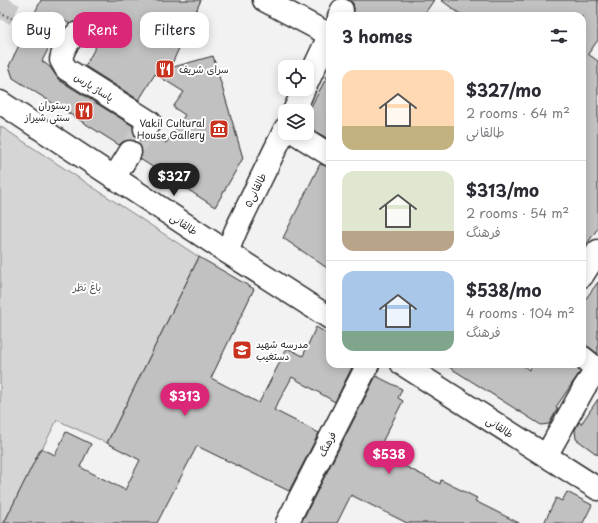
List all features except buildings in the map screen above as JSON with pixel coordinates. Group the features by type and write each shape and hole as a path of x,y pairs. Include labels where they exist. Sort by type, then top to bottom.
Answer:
{"street":[{"path":"264,0 326,33"},
{"name":"پاساژ پارس","path":"73,37 66,44 63,50 61,60 66,69 150,122 144,129"},
{"path":"314,68 326,43"},
{"name":"طالقانی","path":"0,102 326,315"},
{"name":"طالقانی۵","path":"227,252 236,230 280,140"},
{"path":"306,140 326,152"},
{"path":"114,178 130,152"},
{"path":"586,270 598,251"},
{"path":"546,456 584,388 592,365"},
{"name":"فرهنگ","path":"287,523 366,368"},
{"name":"طالقانی","path":"408,368 598,489"}],"path":[{"path":"0,13 12,19"}],"green space":[{"name":"باغ نظر","path":"0,126 199,257 107,443 57,420 4,523 0,523"}],"tunnel":[{"path":"0,19 10,0"},
{"path":"130,152 145,129"}],"place":[{"name":"سرای شریف","path":"165,69"},
{"name":"رستوران سنتی شیراز","path":"84,111"},
{"name":"Vakil Cultural House Gallery","path":"219,129"},
{"name":"مدرسه شهید دستغیب","path":"242,350"}]}
